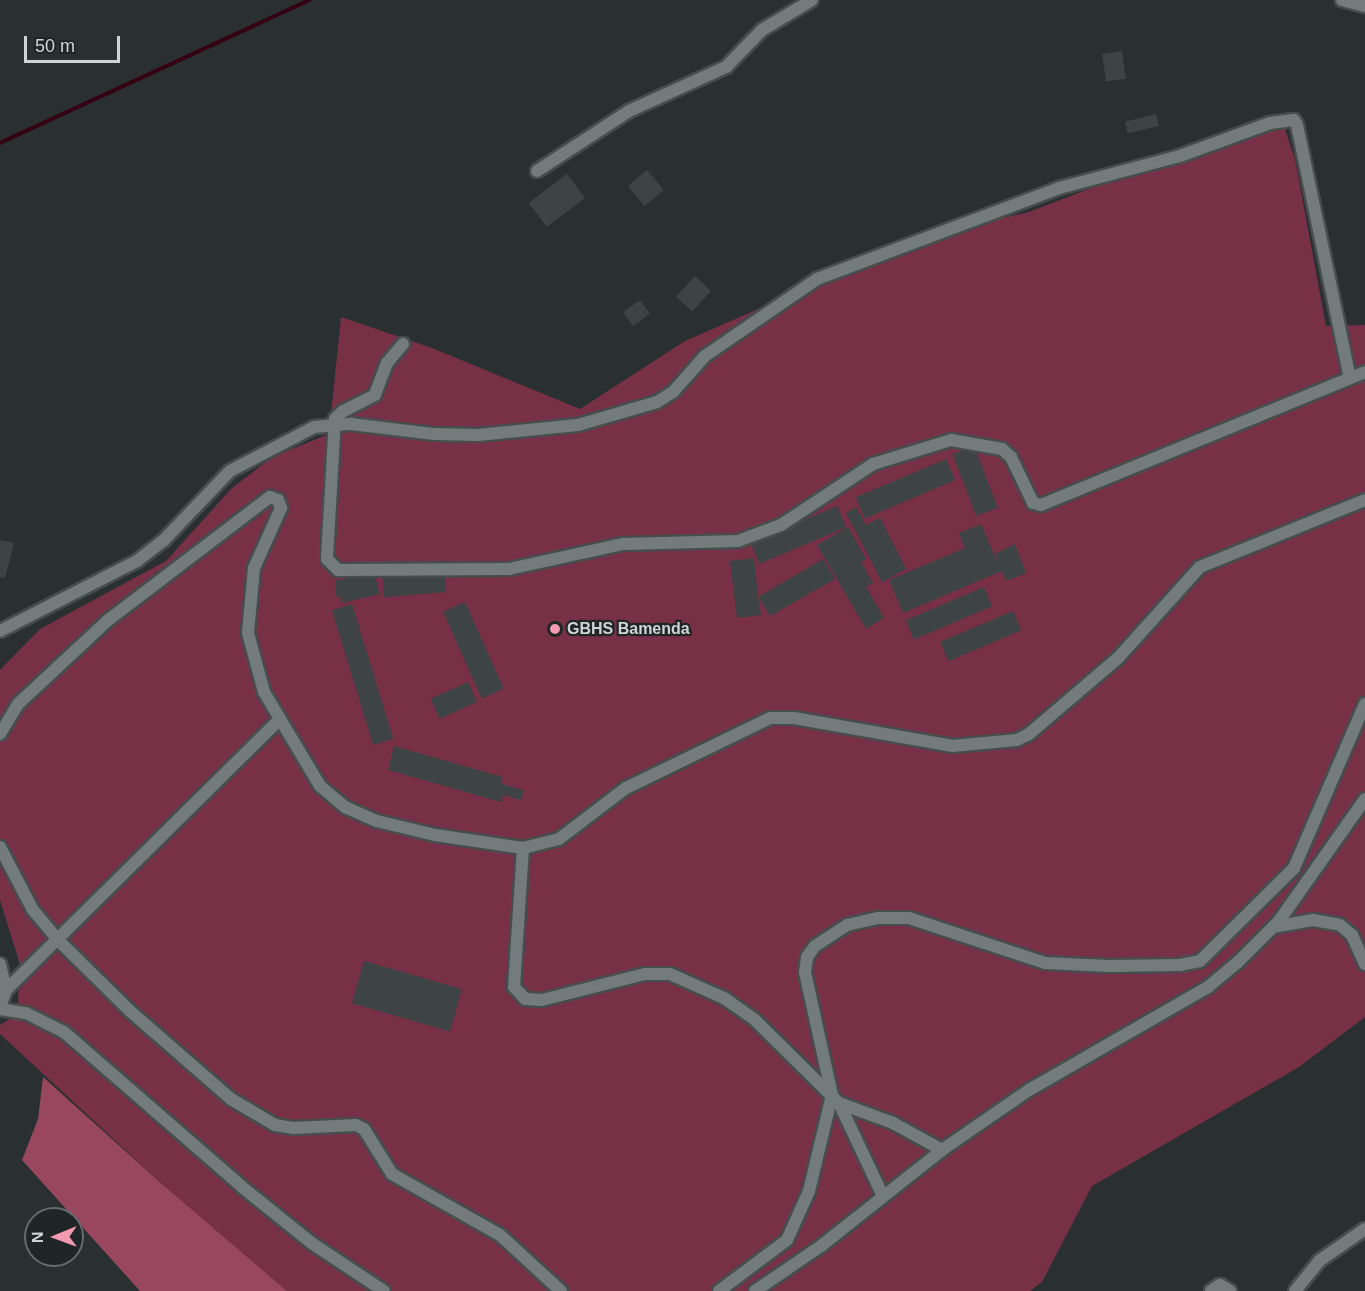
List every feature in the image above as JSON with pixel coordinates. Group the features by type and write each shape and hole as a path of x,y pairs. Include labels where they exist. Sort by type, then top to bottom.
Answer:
{"street":[{"path":"537,171 629,111 726,67 762,30 812,0"},
{"path":"1342,0 1365,6"},
{"path":"0,632 149,553 217,482 251,457 314,427 335,423 434,434 478,435 578,425 657,402 673,392 718,347 808,284 837,270 1059,188 1142,168 1248,130 1289,120 1297,125 1350,378"},
{"path":"403,344 387,363 375,395 343,411 335,423 329,565 338,570 509,569 623,544 738,541 760,536 873,464 951,440 1002,449 1011,457 1033,503 1041,505 1365,372"},
{"path":"0,734 18,704 107,621 270,496 278,500 281,508 254,568 248,633 264,692 320,786 345,807 377,821 435,835 523,848 559,839 647,776 676,766 770,718 794,718 952,746 1017,740 1029,734 1118,658 1200,567 1365,500"},
{"path":"882,1194 835,1099 805,972 807,957 815,946 847,925 878,918 909,918 1045,963 1133,966 1200,961 1294,868 1365,704"},
{"path":"279,720 59,941 6,990 0,1008 26,1013 64,1032 242,1187 322,1250 384,1291"},
{"path":"755,1291 821,1246 882,1194 1029,1090 1208,987 1273,927 1365,799"},
{"path":"0,847 33,910 59,941 130,1011 253,1115 293,1128 356,1125 364,1129 392,1174 500,1235 561,1291"},
{"path":"523,848 514,987 525,999 542,1000 645,974 669,974 724,998 755,1020 835,1099 893,1123 942,1150"},
{"path":"1273,927 1313,920 1340,925 1356,941 1365,964"},
{"path":"0,964 6,990"},
{"path":"719,1291 766,1259 787,1240 798,1222 835,1099"},
{"path":"1295,1291 1319,1261 1365,1229"},
{"path":"1211,1291 1220,1286 1230,1291"}],"shaded area":[{"path":"1280,115 1295,159 1326,326 1365,325 1365,1017 1299,1067 1092,1186 1042,1282 1030,1291 287,1291 162,1184 0,1034 0,1025 18,1014 19,961 0,900 0,670 40,629 166,561 231,489 272,457 329,434 341,317 432,348 580,409 685,341 925,236 1029,212"},
{"path":"43,1077 162,1184 287,1291 140,1291 84,1229 84,1207 64,1207 22,1160 38,1119"}],"building":[{"path":"1122,51 1126,79 1106,82 1102,54"},
{"path":"1156,114 1159,126 1128,133 1125,122"},
{"path":"647,170 664,190 645,206 628,186"},
{"path":"567,174 585,198 547,227 529,203"},
{"path":"695,276 711,291 692,311 676,296"},
{"path":"640,300 650,314 633,326 623,312"},
{"path":"974,446 998,508 976,516 953,454"},
{"path":"946,459 955,480 865,518 856,497"},
{"path":"837,506 846,527 759,564 750,543"},
{"path":"856,507 866,525 880,518 906,569 882,582 846,513"},
{"path":"981,524 999,566 995,554 1015,544 1026,573 1006,581 1002,571 903,613 889,580 965,548 959,533"},
{"path":"848,527 866,559 861,562 873,583 866,587 884,618 866,629 817,545"},
{"path":"0,540 14,543 5,578 0,577"},
{"path":"754,558 761,615 737,618 730,561"},
{"path":"823,559 835,579 770,616 758,597"},
{"path":"444,569 446,592 384,597 382,574"},
{"path":"374,572 380,594 342,603 340,596 336,597 335,581"},
{"path":"984,587 992,606 914,640 906,620"},
{"path":"465,602 504,689 482,699 443,612"},
{"path":"352,604 393,739 373,745 332,610"},
{"path":"1013,611 1021,630 948,661 940,642"},
{"path":"468,682 477,702 439,719 431,699"},
{"path":"394,746 503,777 501,784 524,790 521,800 503,795 501,802 388,770"},
{"path":"364,961 462,989 450,1031 352,1003"}],"waterway":[{"path":"0,143 310,0"}],"place":[{"name":"GBHS Bamenda","path":"555,629"}]}
